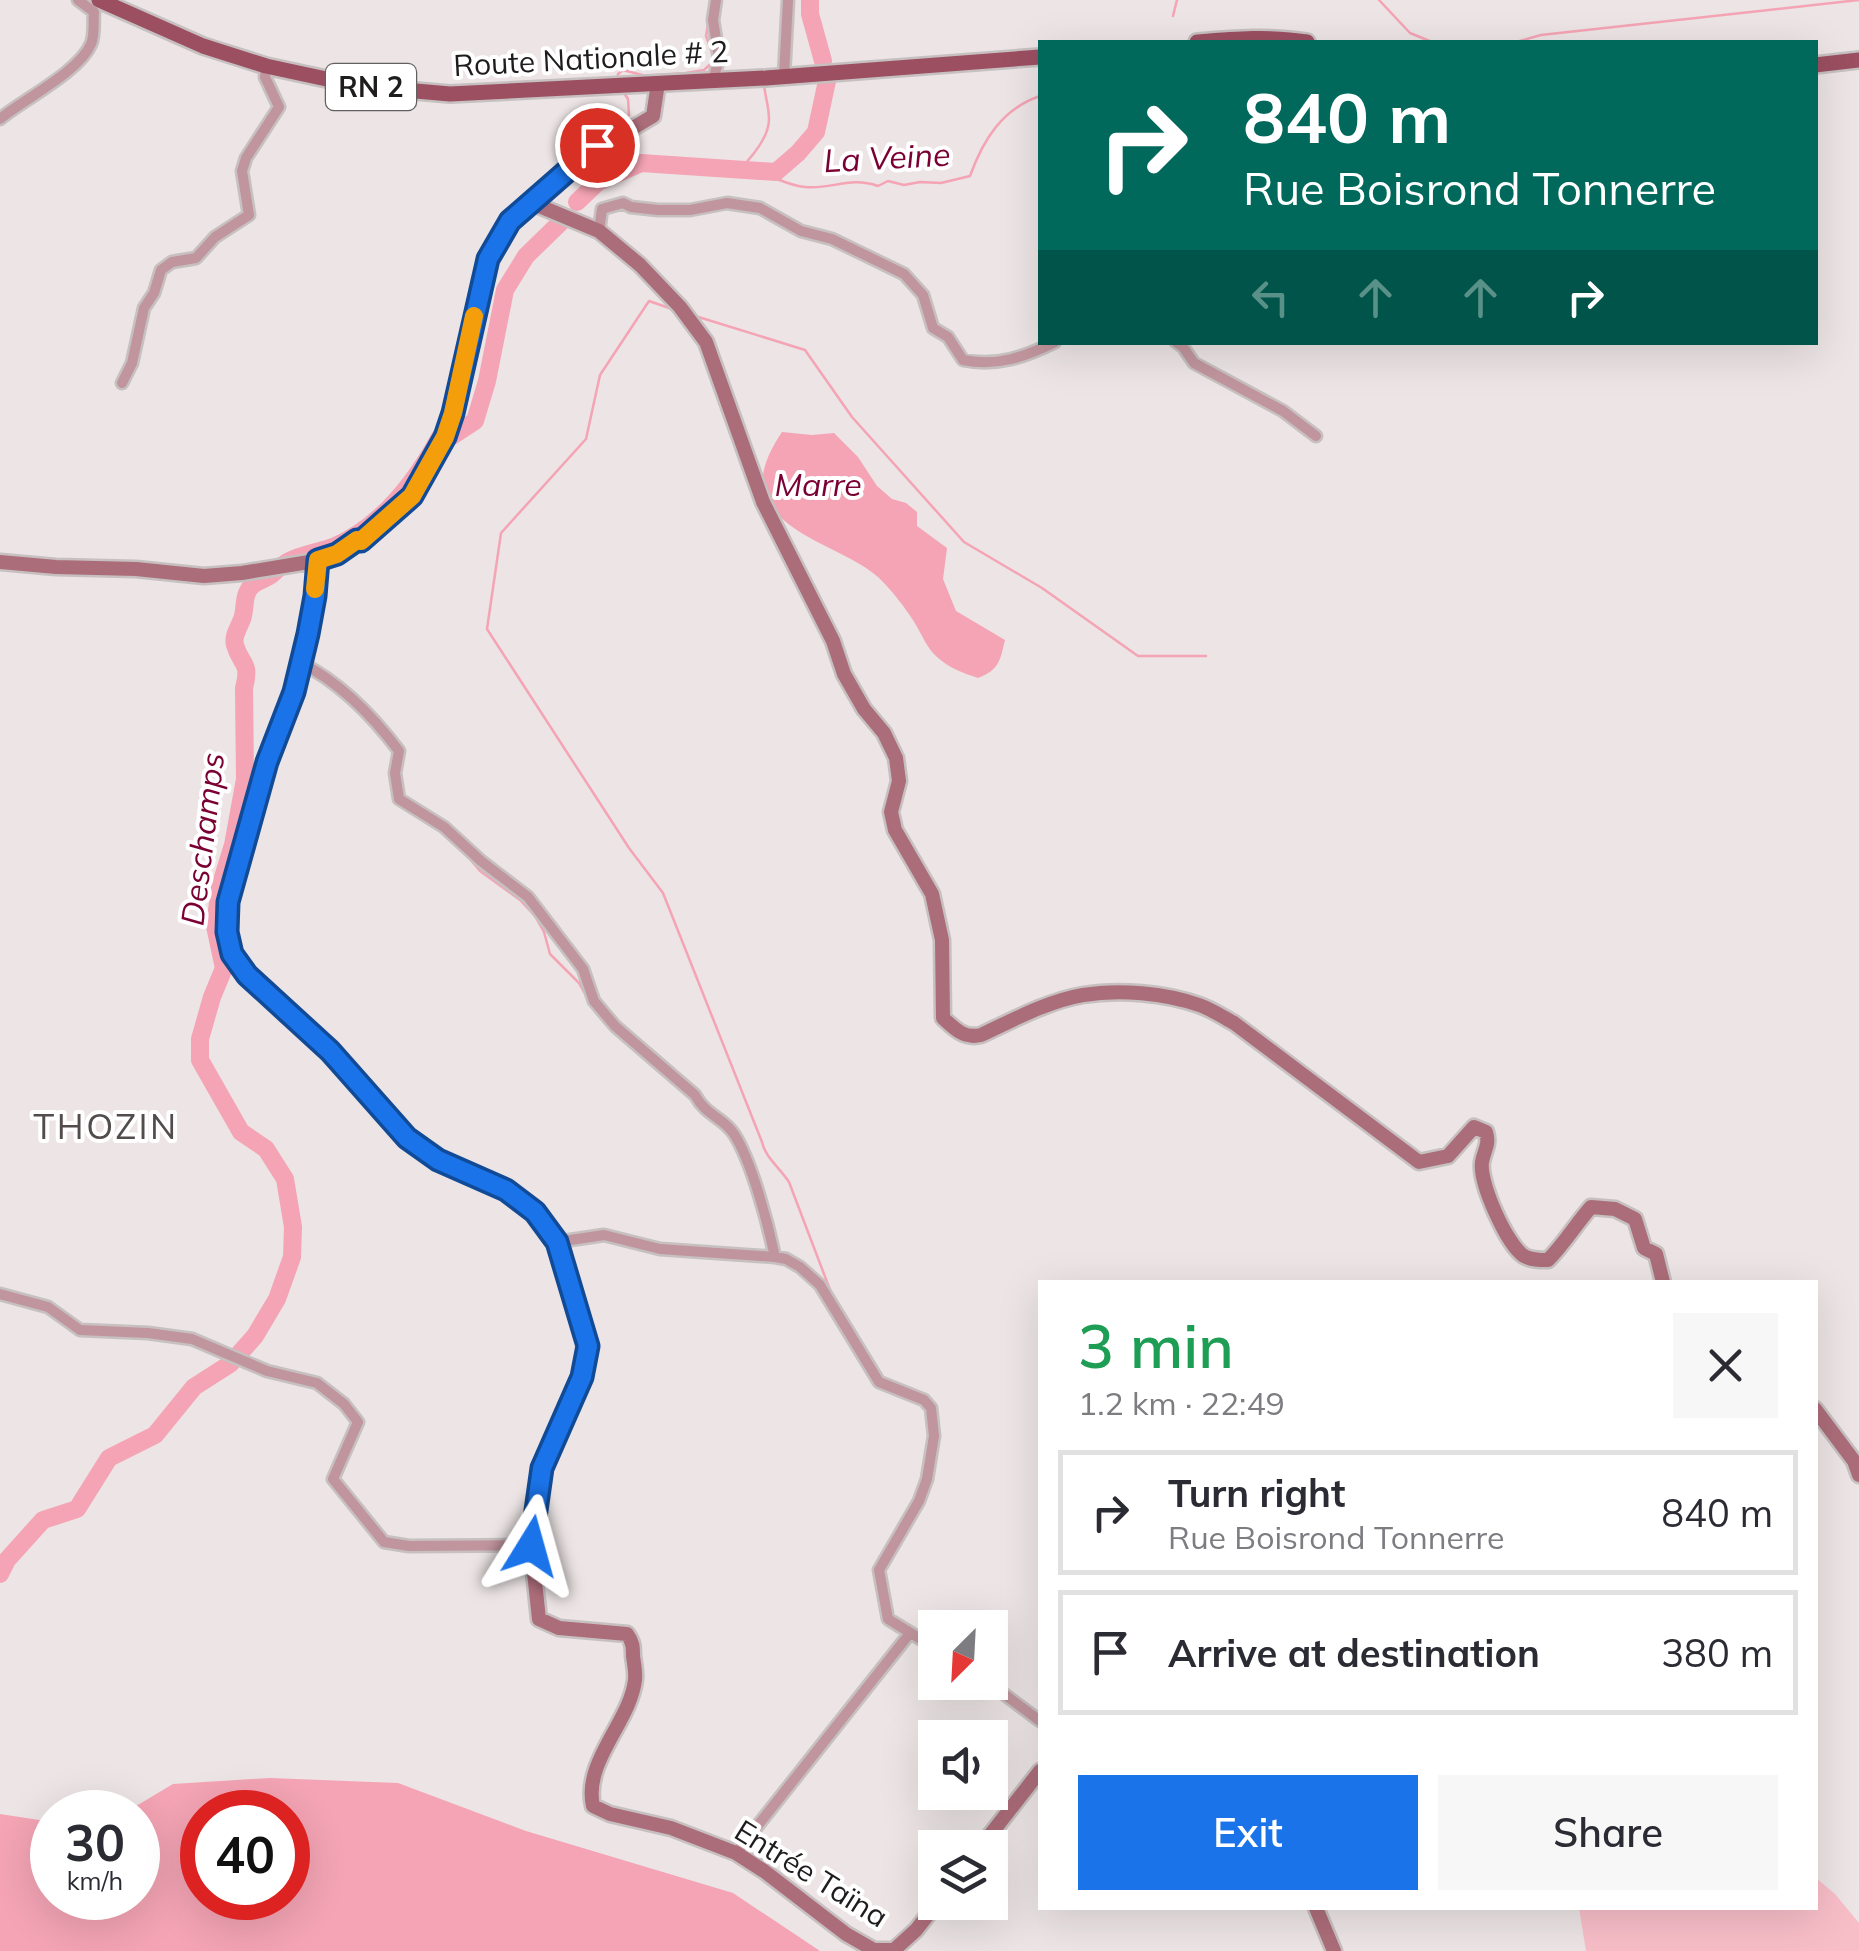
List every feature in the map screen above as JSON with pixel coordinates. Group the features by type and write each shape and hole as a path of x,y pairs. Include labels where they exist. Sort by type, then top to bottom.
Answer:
{"main road":[{"name":"Route Nationale # 2","path":"99,0 203,46 266,66 359,86 450,94 784,76 1038,56"},
{"path":"1223,40 1294,40"},
{"path":"1818,65 1859,60"}],"street":[{"path":"0,119 65,73 92,42 94,12 78,0"},
{"path":"713,80 719,58 713,20 716,0"},
{"path":"784,76 788,0"},
{"path":"122,384 132,363 144,308 161,270 172,262 196,258 215,237 249,215 242,171 246,158 279,108 265,77 266,66"},
{"path":"0,562 204,576 318,560 361,541 412,496 445,437 488,259 510,221 591,148 653,116 658,83"},
{"path":"532,203 600,232 640,265 680,307 706,342 763,502 833,642 844,674 896,758 899,781 891,812 895,830 932,894 942,940 943,1018 956,1031 972,1038 1035,1010 1083,995 1158,996 1200,1005 1234,1023 1420,1162 1448,1156 1474,1127 1486,1132 1489,1144 1482,1164 1486,1184 1512,1245 1527,1259 1548,1260 1592,1207 1615,1209 1635,1219 1644,1248 1656,1254 1662,1280"},
{"path":"600,232 602,209 622,203 658,210 690,210 727,203 760,208 801,231 832,239 904,274 923,296 932,328 948,336 963,360 998,362 1025,357 1049,345"},
{"path":"1181,345 1194,364 1283,410 1316,436"},
{"name":"Entrée Taïna","path":"318,560 312,619 294,692 267,762 228,902 227,932 232,954 247,975 330,1051 407,1138 438,1160 506,1190 535,1212 557,1242 588,1346 582,1377 542,1468 531,1546 539,1618 559,1628 627,1634 632,1642 635,1681 605,1747 590,1793 593,1806 610,1814 671,1828 736,1854 874,1950 894,1950 924,1920"},
{"path":"301,663 342,688 398,751 395,773 399,800 444,827 528,897 583,969 594,1001 615,1026 736,1136 775,1257"},
{"path":"557,1242 604,1235 660,1249 775,1257 800,1267 820,1286 879,1382 924,1400 932,1408 934,1436 927,1479 919,1501 879,1570 888,1619 918,1638"},
{"path":"0,1294 48,1307 80,1330 148,1333 192,1340 267,1371 318,1384 344,1404 358,1422 333,1479 384,1542 408,1546 531,1546"},
{"path":"1818,1413 1854,1461 1859,1476"},
{"path":"736,1854 910,1633"},
{"path":"1008,1697 1038,1720"},
{"path":"994,1830 1038,1775"},
{"path":"1317,1910 1334,1951"}],"shaded area":[{"path":"1818,1880 1859,1923 1859,1951 1586,1951 1579,1910 1818,1910"}],"water":[{"name":"Marre","path":"782,432 834,433 858,457 877,486 917,512 917,526 947,548 943,579 956,611 1005,640 1000,659 990,672 978,678 942,661 878,577 801,533 775,511 766,497 763,481 769,455"},
{"path":"270,1778 398,1783 526,1831 733,1893 820,1951 0,1951 0,1814 30,1819 30,1920 160,1920 160,1792 173,1784"}],"waterway":[{"name":"Deschamps","path":"810,0 823,61"},
{"path":"1173,16 1177,0"},
{"path":"1379,0 1410,33 1427,40"},
{"path":"1523,40 1859,0"},
{"path":"618,79 623,70 646,76 704,70 715,60 706,36 709,18"},
{"name":"Deschamps","path":"577,202 598,182 641,163 776,172 816,132 827,81"},
{"path":"739,170 766,133 769,115 764,84"},
{"path":"606,137 629,115 624,93"},
{"name":"La Veine","path":"757,172 793,185 814,187 858,182 878,186 888,181 904,185 941,183 970,176 996,127 1015,109 1038,97"},
{"path":"607,150 607,178"},
{"name":"Deschamps","path":"0,1574 7,1560 43,1520 77,1509 109,1458 155,1435 194,1387 230,1364 255,1336 277,1299 292,1257 293,1227 285,1179 266,1149 241,1132 200,1060 200,1039 224,968 215,926 245,779 246,673 234,641 251,586 289,562 333,547 367,528 396,501 440,437 452,436 475,421 505,290 526,256 563,220"},
{"path":"675,310 649,301 600,375 586,439 501,533 487,629 629,848 663,893 764,1147 789,1182 832,1295"},
{"path":"692,315 805,350 852,417 964,542 1042,588 1138,656 1206,656"},
{"path":"437,437 457,363"},
{"path":"466,854 480,871 535,916 550,954 584,992"}],"slow traffic":[{"path":"315,589 318,560 361,541 412,496 445,437 474,316"}],"district":[{"name":"THOZIN","path":"106,1127"}],"route":[{"path":"531,1546 542,1468 582,1377 588,1346 557,1242 535,1212 506,1190 438,1160 407,1138 330,1051 247,975 232,954 227,932 228,902 267,762 294,692 312,619 318,560 361,541 412,496 445,437 488,259 499,238 510,221 597,145"}]}
